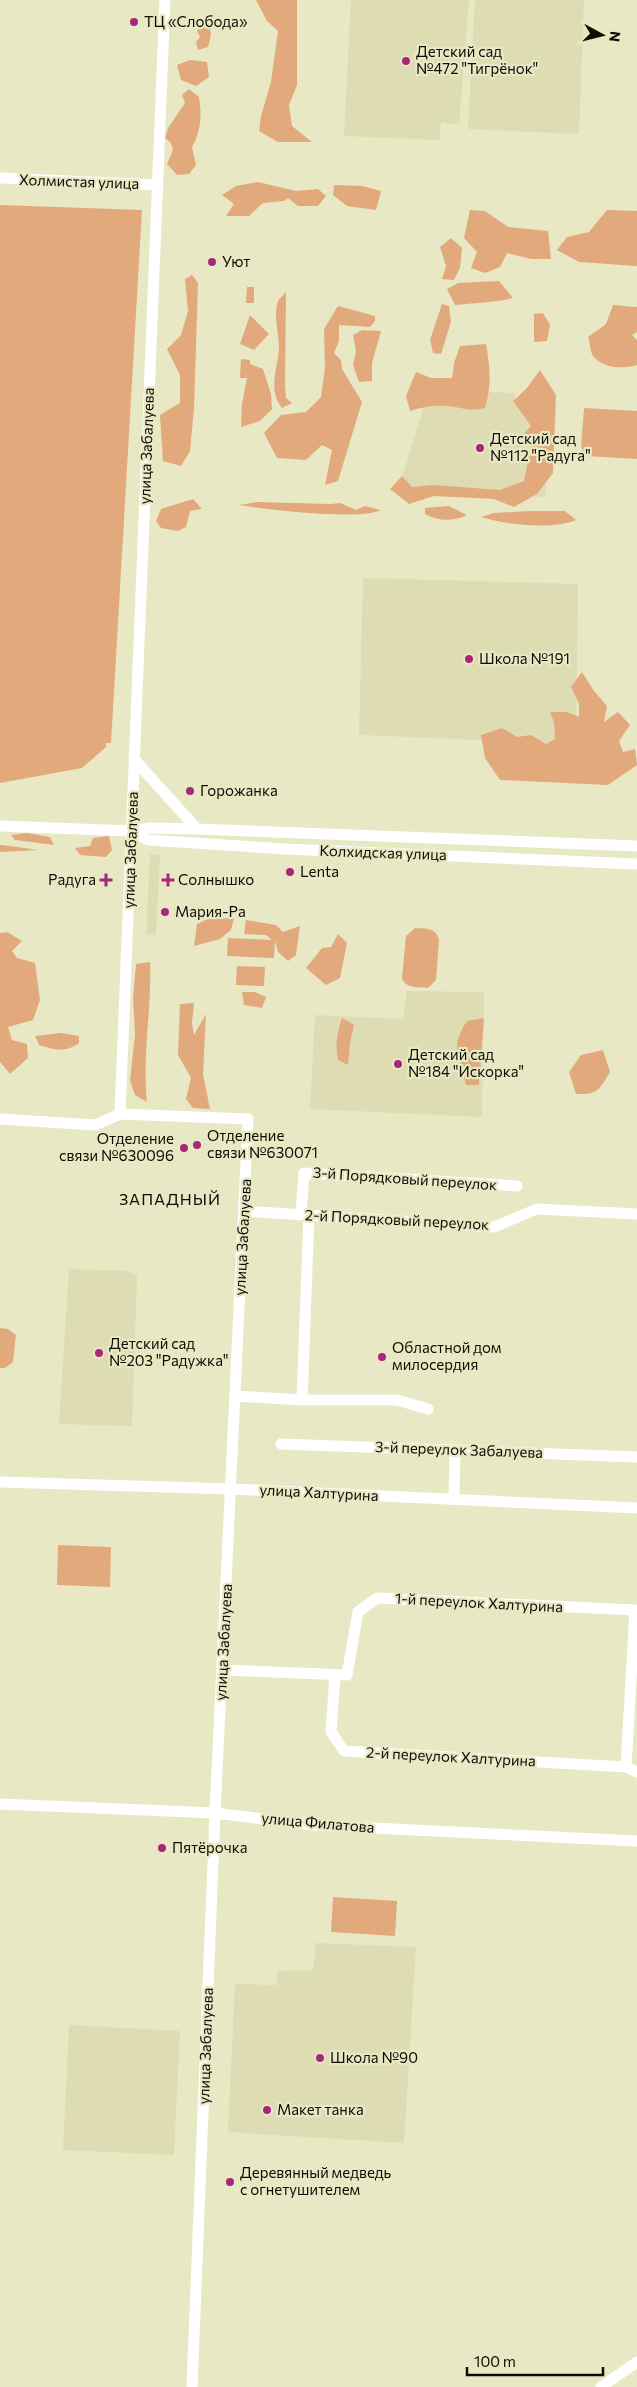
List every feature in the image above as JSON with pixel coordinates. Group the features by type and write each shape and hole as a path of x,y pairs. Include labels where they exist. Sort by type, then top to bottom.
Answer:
{"street":[{"name":"улица Забалуева","path":"165,0 120,1114 248,1119 232,1489 215,1813 192,2387"},
{"name":"Холмистая улица","path":"0,178 158,185"},
{"path":"134,759 197,829"},
{"name":"Колхидская улица","path":"0,826 132,831 150,828 197,829 637,846"},
{"name":"Колхидская улица","path":"132,831 148,840 246,847 637,864"},
{"path":"0,1119 95,1125 120,1114"},
{"name":"3-й Порядковый переулок","path":"305,1215 304,1173 517,1186"},
{"name":"2-й Порядковый переулок","path":"244,1211 494,1227 537,1209 637,1214"},
{"path":"302,1400 305,1215"},
{"path":"236,1396 302,1400 397,1400 428,1409"},
{"name":"3-й переулок Забалуева","path":"281,1444 637,1457"},
{"path":"454,1499 455,1450"},
{"name":"улица Халтурина","path":"0,1482 232,1489 637,1508"},
{"name":"1-й переулок Халтурина","path":"335,1675 347,1675 358,1612 378,1598 635,1610 632,1770"},
{"path":"223,1670 335,1675"},
{"name":"2-й переулок Халтурина","path":"335,1675 330,1732 344,1751 632,1770"},
{"name":"улица Филатова","path":"0,1804 215,1813 312,1825 637,1841"},
{"path":"601,2387 637,2362"}],"shaded area":[{"path":"256,0 297,0 297,85 289,105 292,126 312,142 278,142 259,131 261,116 271,82 278,31 267,21"},
{"name":"Детский сад №472 \"Тигрёнок\"","path":"351,0 469,0 459,124 441,123 439,140 344,136"},
{"path":"475,0 584,0 579,134 468,129"},
{"path":"202,21 210,29 211,36 208,47 198,50 196,42 200,37 197,31"},
{"path":"190,60 207,62 209,77 196,86 181,80 177,65"},
{"path":"189,89 199,97 200,104 199,129 192,147 196,165 189,174 177,175 167,164 173,150 171,143 165,138 168,128 185,103 182,95"},
{"path":"258,182 296,191 318,189 326,196 318,206 298,206 288,198 284,201 263,203 249,216 226,216 234,204 222,195 236,186"},
{"path":"334,185 362,186 381,191 376,210 347,206 333,195"},
{"path":"0,205 142,210 111,743 106,743 106,747 82,768 0,783"},
{"path":"470,210 485,211 508,227 548,231 551,259 531,259 507,253 500,267 485,273 471,268 477,252 464,238"},
{"path":"607,210 637,211 637,266 579,262 557,250 567,237 589,232"},
{"path":"451,238 462,248 460,268 454,280 442,279 446,266 440,247"},
{"path":"192,275 198,283 194,409 190,451 181,466 163,461 160,415 180,403 180,375 167,349 181,335 188,311 185,279"},
{"path":"499,281 513,298 455,305 447,289 458,283"},
{"path":"247,287 254,287 254,303 246,303"},
{"path":"286,292 285,385 286,398 292,403 282,408 275,394 274,386 279,348 276,312 278,301"},
{"path":"442,304 449,306 451,322 441,354 433,353 430,340"},
{"path":"613,305 637,307 637,332 632,335 637,340 637,365 626,367 608,366 597,360 592,354 588,337 606,324"},
{"path":"338,306 375,316 375,321 370,327 339,325 339,341 334,353 341,360 342,369 362,402 338,481 325,485 332,450 322,445 306,460 277,458 264,433 281,415 306,412 321,397 325,367 324,329"},
{"path":"543,313 550,325 547,341 534,342 534,314"},
{"path":"250,315 269,334 254,350 240,344"},
{"path":"362,330 381,331 372,363 372,381 359,382 353,365 356,351 353,335"},
{"path":"486,344 490,376 485,408 469,409 437,406 423,407 410,411 406,396 416,372 431,378 452,378 454,363 460,346"},
{"path":"241,359 250,360 250,364 263,369 271,394 272,409 260,421 241,427 242,404 247,378 240,378"},
{"path":"540,370 556,395 553,473 537,494 514,507 494,499 434,496 409,504 390,489 402,476 412,487 434,485 500,490 524,481 531,446 523,435 531,426 513,401 527,388"},
{"name":"Детский сад №112 \"Радуга\"","path":"429,389 515,393 515,403 553,405 545,497 398,491"},
{"path":"584,408 637,411 637,459 586,456 581,446"},
{"path":"193,499 202,509 190,511 186,527 178,531 161,528 156,521 161,509"},
{"path":"257,502 340,503 356,510 365,506 380,510 370,513 334,514 239,505"},
{"path":"449,506 467,515 457,519 446,520 425,514 425,508"},
{"path":"565,511 576,520 542,526 516,524 481,517 494,513"},
{"name":"Школа №191","path":"363,578 578,584 576,744 359,735"},
{"path":"582,672 594,691 607,706 604,722 618,712 630,725 619,741 623,752 635,749 637,765 608,785 500,780 485,758 481,735 502,728 517,737 531,735 546,744 555,739 554,722 550,712 567,712 579,717 579,704 571,687"},
{"path":"27,833 50,837 54,845 15,840 11,835"},
{"path":"109,836 112,850 106,857 80,855 75,848 90,846 93,838"},
{"path":"0,845 3,845 38,850 0,852"},
{"path":"150,854 160,855 156,935 146,934"},
{"path":"234,918 231,930 220,939 194,946 197,924 208,919"},
{"path":"246,920 276,925 283,932 300,926 296,955 288,961 278,952 275,941 274,958 227,956 228,938 272,940 266,935 244,934"},
{"path":"415,928 433,931 439,940 436,980 428,988 409,986 402,978 406,936"},
{"path":"7,932 22,941 12,951 17,958 35,963 40,1000 33,1020 8,1027 12,1040 27,1044 28,1058 10,1074 0,1062 0,933"},
{"path":"338,934 347,943 340,978 326,985 306,968 322,948 331,947"},
{"path":"150,962 146,1067 147,1102 135,1095 130,1081 135,1034 133,998 136,964"},
{"path":"237,966 265,967 264,986 236,985"},
{"name":"Детский сад №184 \"Искорка\"","path":"407,991 484,992 482,1117 310,1109 315,1015 403,1019"},
{"path":"242,992 255,992 266,997 262,1008 244,1005"},
{"path":"194,1003 192,1023 194,1035 206,1014 203,1074 210,1109 193,1108 186,1099 191,1078 178,1055 180,1004"},
{"path":"342,1018 354,1025 348,1065 338,1060 337,1054 337,1039"},
{"path":"484,1018 479,1085 466,1085 457,1053 458,1038 467,1021"},
{"path":"61,1033 79,1036 79,1043 69,1048 55,1049 39,1045 35,1036"},
{"path":"603,1050 610,1072 600,1087 594,1092 576,1094 569,1072 581,1055"},
{"name":"Детский сад №203 \"Радужка\"","path":"69,1269 129,1271 137,1276 132,1426 59,1424"},
{"path":"0,1328 8,1329 16,1335 13,1362 5,1368 0,1368"},
{"path":"58,1545 111,1547 110,1587 57,1585"},
{"path":"333,1897 397,1901 395,1936 331,1932"},
{"name":"Школа №90","path":"316,1943 416,1947 404,2143 228,2132 235,1984 276,1985 278,1971 313,1970"},
{"path":"69,2025 180,2031 174,2155 63,2150"}],"place":[{"name":"ТЦ «Слобода»","path":"134,22"},
{"name":"Детский сад №472 \"Тигрёнок\"","path":"406,61"},
{"name":"Уют","path":"212,262"},
{"name":"Детский сад №112 \"Радуга\"","path":"480,448"},
{"name":"Школа №191","path":"469,659"},
{"name":"Горожанка","path":"190,791"},
{"name":"Lenta","path":"290,872"},
{"name":"Радуга","path":"106,880"},
{"name":"Солнышко","path":"168,880"},
{"name":"Мария-Ра","path":"165,912"},
{"name":"Детский сад №184 \"Искорка\"","path":"398,1064"},
{"name":"Отделение связи №630071","path":"197,1145"},
{"name":"Отделение связи №630096","path":"184,1148"},
{"name":"Детский сад №203 \"Радужка\"","path":"99,1353"},
{"name":"Областной дом милосердия","path":"382,1357"},
{"name":"Пятёрочка","path":"162,1848"},
{"name":"Школа №90","path":"320,2058"},
{"name":"Макет танка","path":"267,2110"},
{"name":"Деревянный медведь с огнетушителем","path":"230,2182"}],"district":[{"name":"ЗАПАДНЫЙ","path":"170,1199"}]}
